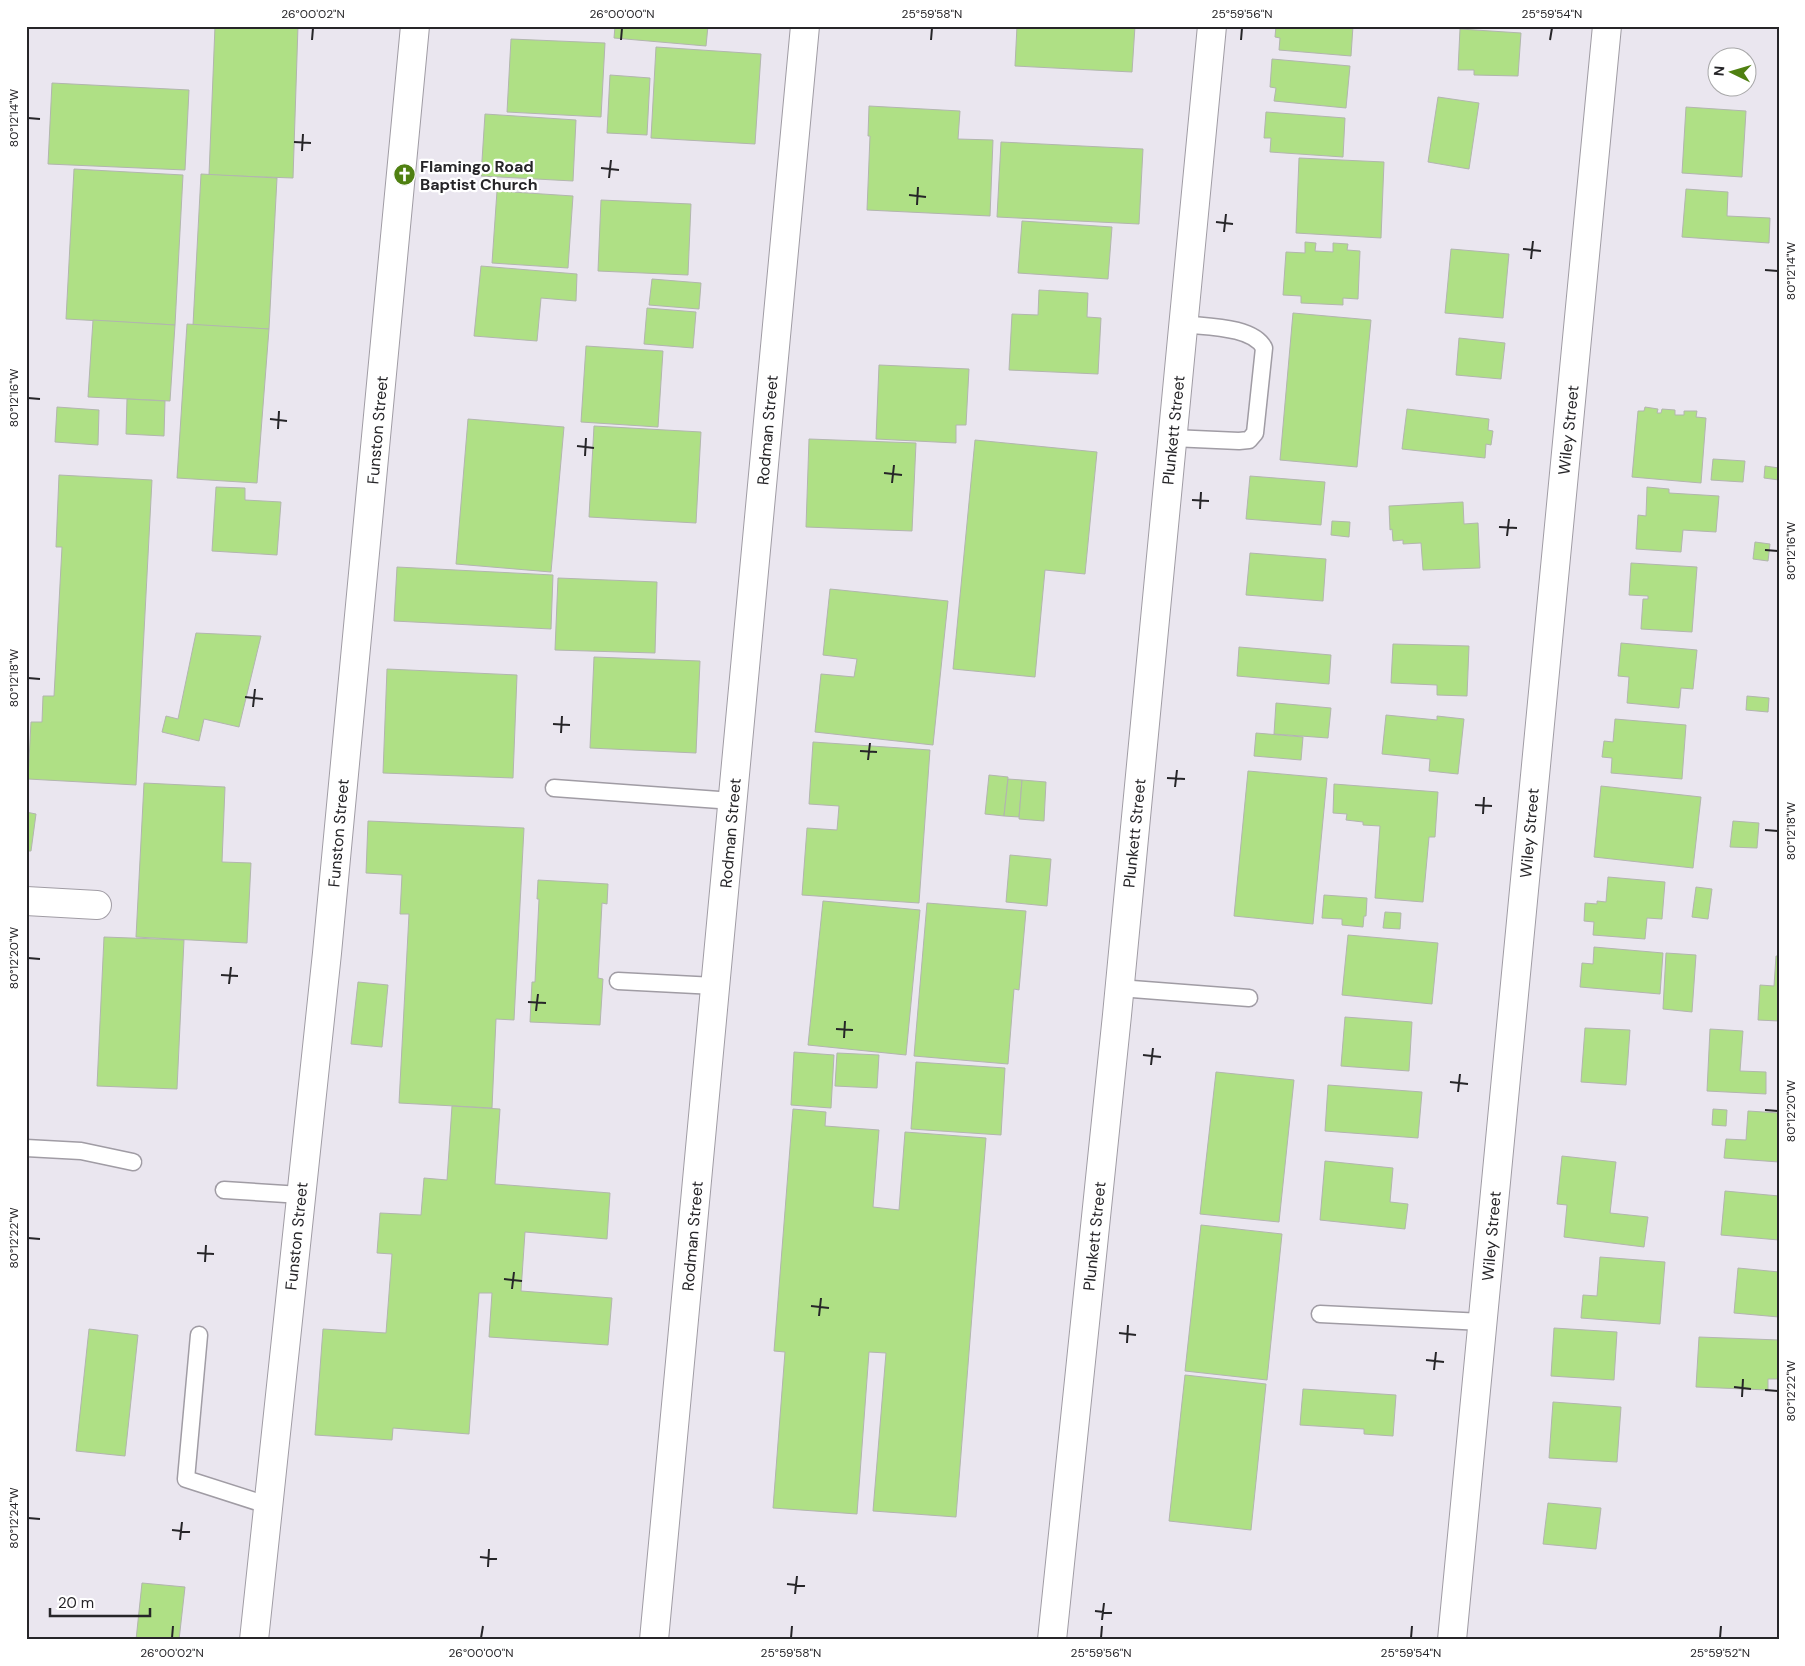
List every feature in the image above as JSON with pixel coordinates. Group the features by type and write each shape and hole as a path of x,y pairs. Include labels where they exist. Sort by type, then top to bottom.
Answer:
{"street":[{"name":"Funston Street","path":"254,1640 328,943 415,26"},
{"name":"Rodman Street","path":"654,1640 805,26"},
{"name":"Plunkett Street","path":"1052,1640 1119,988 1212,26"},
{"name":"Wiley Street","path":"1452,1640 1607,26"},
{"path":"26,901 97,905"}],"lane":[{"path":"1172,438 1249,440 1255,433 1264,348 1261,342 1251,335 1233,330 1184,324"},
{"path":"554,788 733,801"},
{"path":"618,981 715,986"},
{"path":"1119,988 1250,998"},
{"path":"26,1148 81,1151 134,1162"},
{"path":"224,1190 301,1195"},
{"path":"1320,1314 1483,1322"},
{"path":"199,1335 186,1479 267,1505"}],"building":[{"path":"215,26 298,26 293,178 209,175"},
{"path":"615,26 708,26 706,46 614,38"},
{"path":"1017,26 1135,26 1132,72 1015,66"},
{"path":"1276,26 1353,26 1351,56 1279,50 1280,38 1275,37"},
{"path":"1460,29 1521,33 1518,76 1474,75 1474,70 1458,70"},
{"path":"511,39 605,43 601,117 507,112"},
{"path":"656,47 761,54 755,144 651,138"},
{"path":"1272,59 1350,66 1346,108 1274,101 1276,88 1270,87"},
{"path":"610,75 650,78 647,135 607,133"},
{"path":"52,83 189,90 185,170 48,164"},
{"path":"1438,97 1479,103 1469,169 1428,162"},
{"path":"869,106 960,111 958,139 993,140 990,216 867,210 870,136 868,136"},
{"path":"1686,107 1746,111 1742,177 1682,173"},
{"path":"1266,112 1345,118 1343,157 1270,152 1271,138 1264,138"},
{"path":"485,114 576,120 573,181 481,176"},
{"path":"1001,142 1143,149 1139,224 997,217"},
{"path":"1299,158 1384,162 1381,238 1296,233"},
{"path":"74,169 183,175 175,325 66,319"},
{"path":"201,174 277,178 269,329 193,325"},
{"path":"1686,189 1728,192 1727,216 1770,218 1769,243 1682,237"},
{"path":"497,191 573,196 568,268 492,263"},
{"path":"601,200 691,204 688,275 598,271"},
{"path":"1022,221 1112,227 1108,279 1018,273"},
{"path":"1305,242 1316,243 1315,251 1333,252 1333,243 1348,244 1347,250 1360,251 1358,299 1343,298 1343,305 1301,303 1301,296 1283,295 1286,252 1305,253"},
{"path":"1451,249 1509,254 1503,318 1445,313"},
{"path":"481,266 577,274 576,301 541,298 537,341 474,336"},
{"path":"652,279 701,283 699,309 649,305"},
{"path":"1039,290 1088,293 1087,317 1101,318 1098,374 1009,370 1012,314 1038,315"},
{"path":"647,308 696,312 693,348 644,344"},
{"path":"1293,313 1371,320 1357,467 1280,460"},
{"path":"93,320 175,325 170,401 88,397"},
{"path":"187,324 269,329 257,483 177,478"},
{"path":"1459,338 1505,343 1501,379 1456,375"},
{"path":"586,346 663,351 658,427 581,422"},
{"path":"879,365 969,369 966,425 956,425 956,443 876,439"},
{"path":"127,399 165,401 164,436 126,434"},
{"path":"57,407 99,410 98,445 55,442"},
{"path":"1645,407 1658,409 1657,413 1661,413 1662,409 1675,410 1675,415 1684,415 1684,411 1697,411 1696,417 1706,418 1701,483 1632,477 1638,411 1644,411"},
{"path":"1407,409 1489,419 1488,430 1493,431 1491,445 1486,444 1485,458 1402,449"},
{"path":"468,419 564,427 551,572 456,564"},
{"path":"594,426 701,432 696,523 589,517"},
{"path":"809,439 916,443 912,531 806,527"},
{"path":"975,440 1097,452 1085,574 1045,570 1035,677 953,669"},
{"path":"1713,459 1745,461 1743,482 1711,480"},
{"path":"1765,466 1779,468 1779,480 1764,478"},
{"path":"59,475 152,480 136,785 28,779 31,722 42,722 43,696 54,696 62,547 56,547"},
{"path":"1250,476 1325,482 1321,525 1246,519"},
{"path":"216,487 245,488 245,500 281,502 277,555 212,551"},
{"path":"1647,487 1669,489 1669,493 1719,496 1716,532 1683,530 1681,552 1636,549 1638,515 1646,516"},
{"path":"1463,502 1464,524 1478,523 1480,568 1423,570 1421,543 1403,544 1403,540 1393,541 1392,529 1390,530 1389,506"},
{"path":"1332,521 1350,522 1349,537 1331,535"},
{"path":"1755,542 1770,544 1768,561 1753,559"},
{"path":"1250,553 1326,559 1323,601 1246,595"},
{"path":"1631,563 1697,567 1692,632 1641,629 1643,599 1648,599 1648,596 1629,595"},
{"path":"397,567 553,575 551,629 394,621"},
{"path":"558,578 657,582 655,653 555,650"},
{"path":"830,589 948,601 933,745 815,732 821,674 854,677 857,659 823,655"},
{"path":"196,633 261,636 239,727 204,719 199,741 162,732 166,716 178,719"},
{"path":"1621,643 1697,650 1693,689 1681,688 1679,708 1627,703 1629,677 1618,676"},
{"path":"1393,644 1469,646 1467,696 1437,695 1437,685 1391,683"},
{"path":"1239,647 1331,655 1329,684 1237,676"},
{"path":"594,657 700,661 696,753 590,748"},
{"path":"387,669 517,675 513,778 383,773"},
{"path":"1747,696 1769,698 1768,712 1746,710"},
{"path":"1276,703 1331,708 1328,738 1274,734"},
{"path":"1386,715 1437,720 1437,716 1464,719 1458,774 1429,771 1430,759 1382,754"},
{"path":"1615,719 1686,725 1682,779 1611,773 1612,758 1602,757 1604,741 1613,742"},
{"path":"1256,733 1303,737 1301,760 1254,756"},
{"path":"813,742 930,750 919,903 802,895 807,828 837,830 839,806 809,804"},
{"path":"1248,771 1327,778 1313,924 1234,916"},
{"path":"989,775 1008,777 1004,816 985,814"},
{"path":"1008,779 1022,780 1019,817 1004,816"},
{"path":"1022,780 1046,782 1044,821 1019,819"},
{"path":"144,783 225,787 222,862 251,863 247,943 136,937"},
{"path":"1334,784 1438,792 1435,837 1429,837 1423,902 1375,898 1380,826 1363,825 1363,822 1346,820 1347,814 1333,813"},
{"path":"1601,786 1701,797 1693,868 1594,857"},
{"path":"26,812 36,814 31,851 26,851"},
{"path":"368,821 524,828 514,1020 496,1019 492,1108 399,1103 409,914 400,914 402,875 366,873"},
{"path":"1733,821 1759,823 1757,848 1730,847"},
{"path":"1010,855 1051,859 1047,906 1006,902"},
{"path":"1608,877 1665,882 1662,919 1647,918 1645,939 1593,935 1594,922 1584,921 1585,903 1597,904 1597,901 1606,902"},
{"path":"538,880 608,884 607,904 602,903 598,978 603,979 600,1025 530,1022 532,982 535,982 539,899 537,899"},
{"path":"1696,887 1712,889 1708,919 1692,917"},
{"path":"1324,895 1367,898 1363,927 1342,925 1342,919 1322,918"},
{"path":"823,901 920,910 906,1055 808,1045"},
{"path":"927,903 1026,911 1019,990 1014,989 1008,1064 914,1056"},
{"path":"1385,912 1401,913 1400,929 1383,928"},
{"path":"1348,935 1438,943 1432,1004 1342,995"},
{"path":"104,937 184,940 177,1089 97,1086"},
{"path":"1594,947 1663,953 1660,994 1580,987 1582,963 1593,964"},
{"path":"1666,953 1696,955 1692,1012 1663,1009"},
{"path":"1776,956 1779,956 1779,1021 1758,1020 1760,985 1774,986"},
{"path":"358,982 388,985 382,1047 351,1044"},
{"path":"1345,1017 1412,1022 1409,1071 1341,1066"},
{"path":"1585,1028 1630,1030 1626,1085 1581,1082"},
{"path":"1710,1029 1743,1031 1740,1071 1766,1072 1766,1094 1707,1091"},
{"path":"794,1052 834,1055 831,1108 791,1105"},
{"path":"837,1053 879,1055 877,1088 835,1086"},
{"path":"916,1062 1005,1068 1001,1135 911,1129"},
{"path":"1216,1072 1294,1080 1279,1222 1200,1214"},
{"path":"1328,1085 1422,1092 1418,1138 1325,1131"},
{"path":"452,1106 500,1109 495,1184 610,1193 607,1239 525,1232 521,1291 612,1298 608,1345 489,1337 492,1293 479,1293 469,1434 393,1428 392,1440 315,1435 323,1329 386,1333 392,1254 377,1253 380,1213 421,1215 424,1178 447,1180"},
{"path":"793,1109 826,1112 825,1126 879,1130 873,1207 899,1210 905,1132 986,1138 956,1517 873,1511 886,1353 869,1352 857,1514 773,1508 785,1352 774,1351"},
{"path":"1713,1109 1727,1110 1726,1126 1712,1125"},
{"path":"1748,1111 1779,1113 1779,1162 1724,1158 1726,1139 1746,1140"},
{"path":"1562,1156 1616,1162 1610,1213 1648,1217 1644,1247 1564,1237 1567,1205 1557,1204"},
{"path":"1325,1161 1393,1168 1390,1202 1408,1204 1405,1229 1320,1220"},
{"path":"1725,1191 1779,1196 1779,1240 1721,1235"},
{"path":"1201,1225 1282,1234 1267,1380 1185,1371"},
{"path":"1600,1257 1665,1262 1660,1324 1581,1318 1583,1295 1597,1296"},
{"path":"1738,1268 1779,1272 1779,1317 1734,1313"},
{"path":"1554,1328 1617,1332 1614,1380 1551,1376"},
{"path":"89,1329 138,1335 125,1456 76,1451"},
{"path":"1699,1337 1779,1340 1779,1379 1768,1379 1768,1390 1696,1387"},
{"path":"1185,1375 1266,1384 1251,1530 1169,1521"},
{"path":"1303,1389 1396,1395 1393,1436 1364,1434 1364,1429 1300,1425"},
{"path":"1553,1402 1621,1407 1617,1462 1549,1458"},
{"path":"1548,1503 1601,1508 1596,1549 1543,1544"},
{"path":"142,1583 185,1587 179,1640 136,1640"}],"place":[{"name":"Flamingo Road Baptist Church","path":"404,175"}]}
